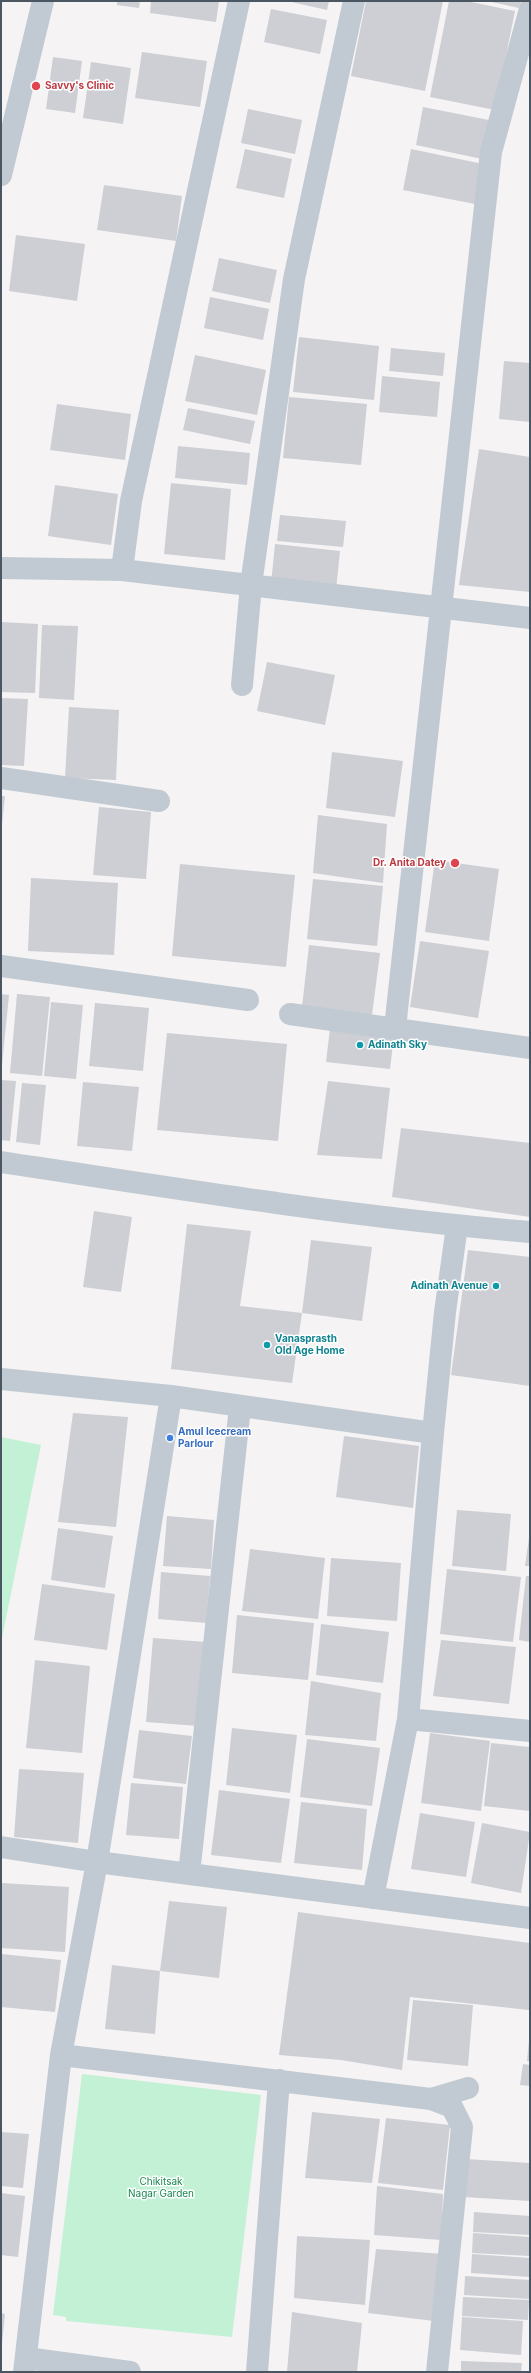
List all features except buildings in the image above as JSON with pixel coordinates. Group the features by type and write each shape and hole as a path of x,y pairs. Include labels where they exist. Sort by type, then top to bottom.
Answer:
{"street":[{"path":"1,175 43,1"},
{"path":"122,570 131,501 239,1"},
{"path":"242,685 251,585 294,279 354,1"},
{"path":"395,1028 491,152 530,9"},
{"path":"1,568 122,570 530,618"},
{"path":"1,778 159,801"},
{"path":"1,966 248,1000"},
{"path":"290,1014 530,1048"},
{"path":"1,1162 166,1188 457,1226 530,1232"},
{"path":"373,1898 408,1720 445,1312 457,1226"},
{"path":"1,1379 171,1396 240,1407 433,1433"},
{"path":"130,2372 25,2365 60,2055 97,1862 171,1396"},
{"path":"190,1874 240,1407"},
{"path":"408,1720 530,1731"},
{"path":"1,1847 97,1862 530,1918"},
{"path":"60,2055 431,2099 452,2108 462,2127 437,2372"},
{"path":"257,2372 279,2080"},
{"path":"431,2099 468,2088"}],"green space":[{"path":"1,1437 41,1445 1,1643"},
{"name":"Chikitsak Nagar Garden","path":"82,2074 261,2095 232,2337 66,2321 66,2317 53,2315"}],"place":[{"name":"Savvy's Clinic","path":"36,86"},
{"name":"Dr. Anita Datey","path":"455,863"},
{"name":"Adinath Sky","path":"360,1045"},
{"name":"Adinath Avenue","path":"496,1286"},
{"name":"Vanasprasth Old Age Home","path":"267,1345"},
{"name":"Amul Icecream Parlour","path":"170,1438"}]}
